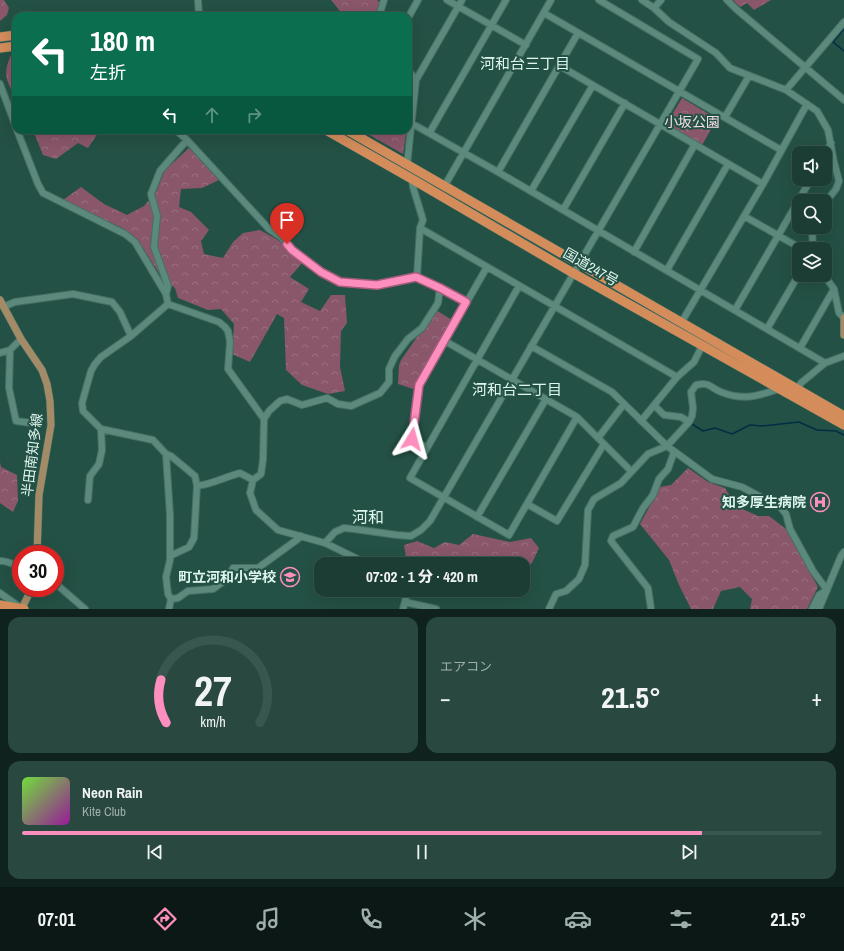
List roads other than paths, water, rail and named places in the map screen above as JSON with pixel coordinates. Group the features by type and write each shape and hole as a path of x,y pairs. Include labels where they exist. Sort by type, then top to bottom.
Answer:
{"highway":[{"path":"0,36 12,35"},
{"path":"0,48 12,46"},
{"name":"国道247号","path":"333,134 573,273 844,425"},
{"name":"国道247号","path":"354,134 844,416"},
{"path":"0,605 23,609"}],"main road":[{"name":"半田南知多線","path":"2,304 21,339 42,370 47,384 50,401 51,425 39,495 37,545"},
{"path":"844,318 844,335"},
{"path":"23,609 28,597"}],"street":[{"path":"198,0 199,12"},
{"path":"380,12 384,0"},
{"path":"411,12 418,0"},
{"path":"447,0 526,45"},
{"path":"412,114 416,80 462,0"},
{"path":"430,132 506,0"},
{"path":"444,187 551,0"},
{"path":"325,543 335,532 344,528 397,536 411,536 422,530 430,521 698,59 598,0"},
{"path":"642,0 654,8 669,22 716,53 730,68 786,90 817,111 828,130 839,181 832,194"},
{"path":"654,8 661,0"},
{"path":"727,0 844,100"},
{"path":"544,13 781,150"},
{"path":"786,90 844,22"},
{"path":"498,172 560,66 578,32"},
{"path":"560,66 763,184"},
{"path":"412,75 416,80"},
{"path":"725,117 749,76"},
{"path":"0,84 12,116"},
{"path":"531,191 592,84"},
{"path":"563,210 625,103"},
{"path":"681,323 763,184 807,104"},
{"path":"412,123 430,132 825,363"},
{"path":"19,134 43,193 125,234 135,242 166,294 168,304"},
{"path":"180,134 270,229 281,237 292,250 321,272 340,282 377,285 416,277 466,302"},
{"path":"407,165 410,134"},
{"path":"166,294 168,286 154,247 157,216 151,194 160,171 187,140"},
{"path":"634,252 695,144"},
{"path":"666,270 728,164"},
{"path":"412,179 412,187 424,220 420,228 416,277"},
{"path":"735,310 807,186"},
{"path":"744,216 792,243"},
{"path":"420,228 677,377"},
{"path":"426,448 412,439 419,385 487,267"},
{"path":"767,329 794,282"},
{"path":"829,282 834,289 839,312 844,318"},
{"path":"519,286 410,478 509,535 577,417"},
{"path":"354,557 325,543 278,530 256,510 250,493 253,480 260,474 263,460 264,419 269,411 280,401 287,399 302,405 327,398 338,404 351,406 380,393 389,382 389,369 395,356 408,339 422,328 438,303 440,288"},
{"path":"800,348 834,289"},
{"path":"2,304 73,294 112,302 120,312 130,336"},
{"path":"168,304 219,322 225,327 230,342 228,368 264,419"},
{"path":"168,304 130,336 101,357 91,371 82,403 83,411 101,429 153,440 166,454 193,474 196,479 194,538 188,547 170,556"},
{"path":"0,353 10,350 21,339"},
{"path":"445,341 577,417 632,471"},
{"path":"531,346 612,392 667,446 712,479 742,487 772,503 777,503 786,514 790,529 813,571 827,590"},
{"path":"642,421 677,377 694,362 702,346"},
{"path":"10,350 9,388 16,422 39,424"},
{"path":"797,389 801,383 825,363 844,356"},
{"path":"549,609 556,594 566,591 580,579 585,565 588,510 594,499 621,483 648,454 667,446 689,422 692,416 693,408 691,392 696,385 706,383 721,392 741,397 756,397 779,389"},
{"path":"477,517 546,399"},
{"path":"598,438 624,404"},
{"path":"654,405 664,414 681,417 689,422"},
{"path":"88,500 90,476 99,464 102,450 101,429"},
{"path":"527,504 558,521 604,444"},
{"path":"651,609 648,588 611,541 613,536 633,527 643,508 653,495 659,479 668,469 674,452"},
{"path":"166,454 170,515 170,556 166,578 170,599 169,609"},
{"path":"196,486 210,484 221,478 240,473 253,480"},
{"path":"170,599 178,598 188,591 213,589 228,578 233,568 258,568 301,536"},
{"path":"819,609 844,552"},
{"path":"0,561 3,560 12,564"},
{"path":"812,609 819,595 827,590"},
{"path":"64,591 85,609"},
{"path":"0,593 23,609"},
{"path":"403,609 406,597"},
{"path":"405,602 436,609"}],"waterway":[{"path":"844,29 833,42 844,51"},
{"path":"692,424 703,431 715,428 732,434 750,425 762,426 799,422 817,430 836,431 844,435"}],"place":[{"name":"知多厚生病院","path":"820,502"},
{"name":"町立河和小学校","path":"290,577"}],"district":[{"name":"河和台三丁目","path":"525,64"},
{"name":"河和台二丁目","path":"517,390"},
{"name":"河和","path":"368,517"}],"park label":[{"name":"小坂公園","path":"692,122"}]}
